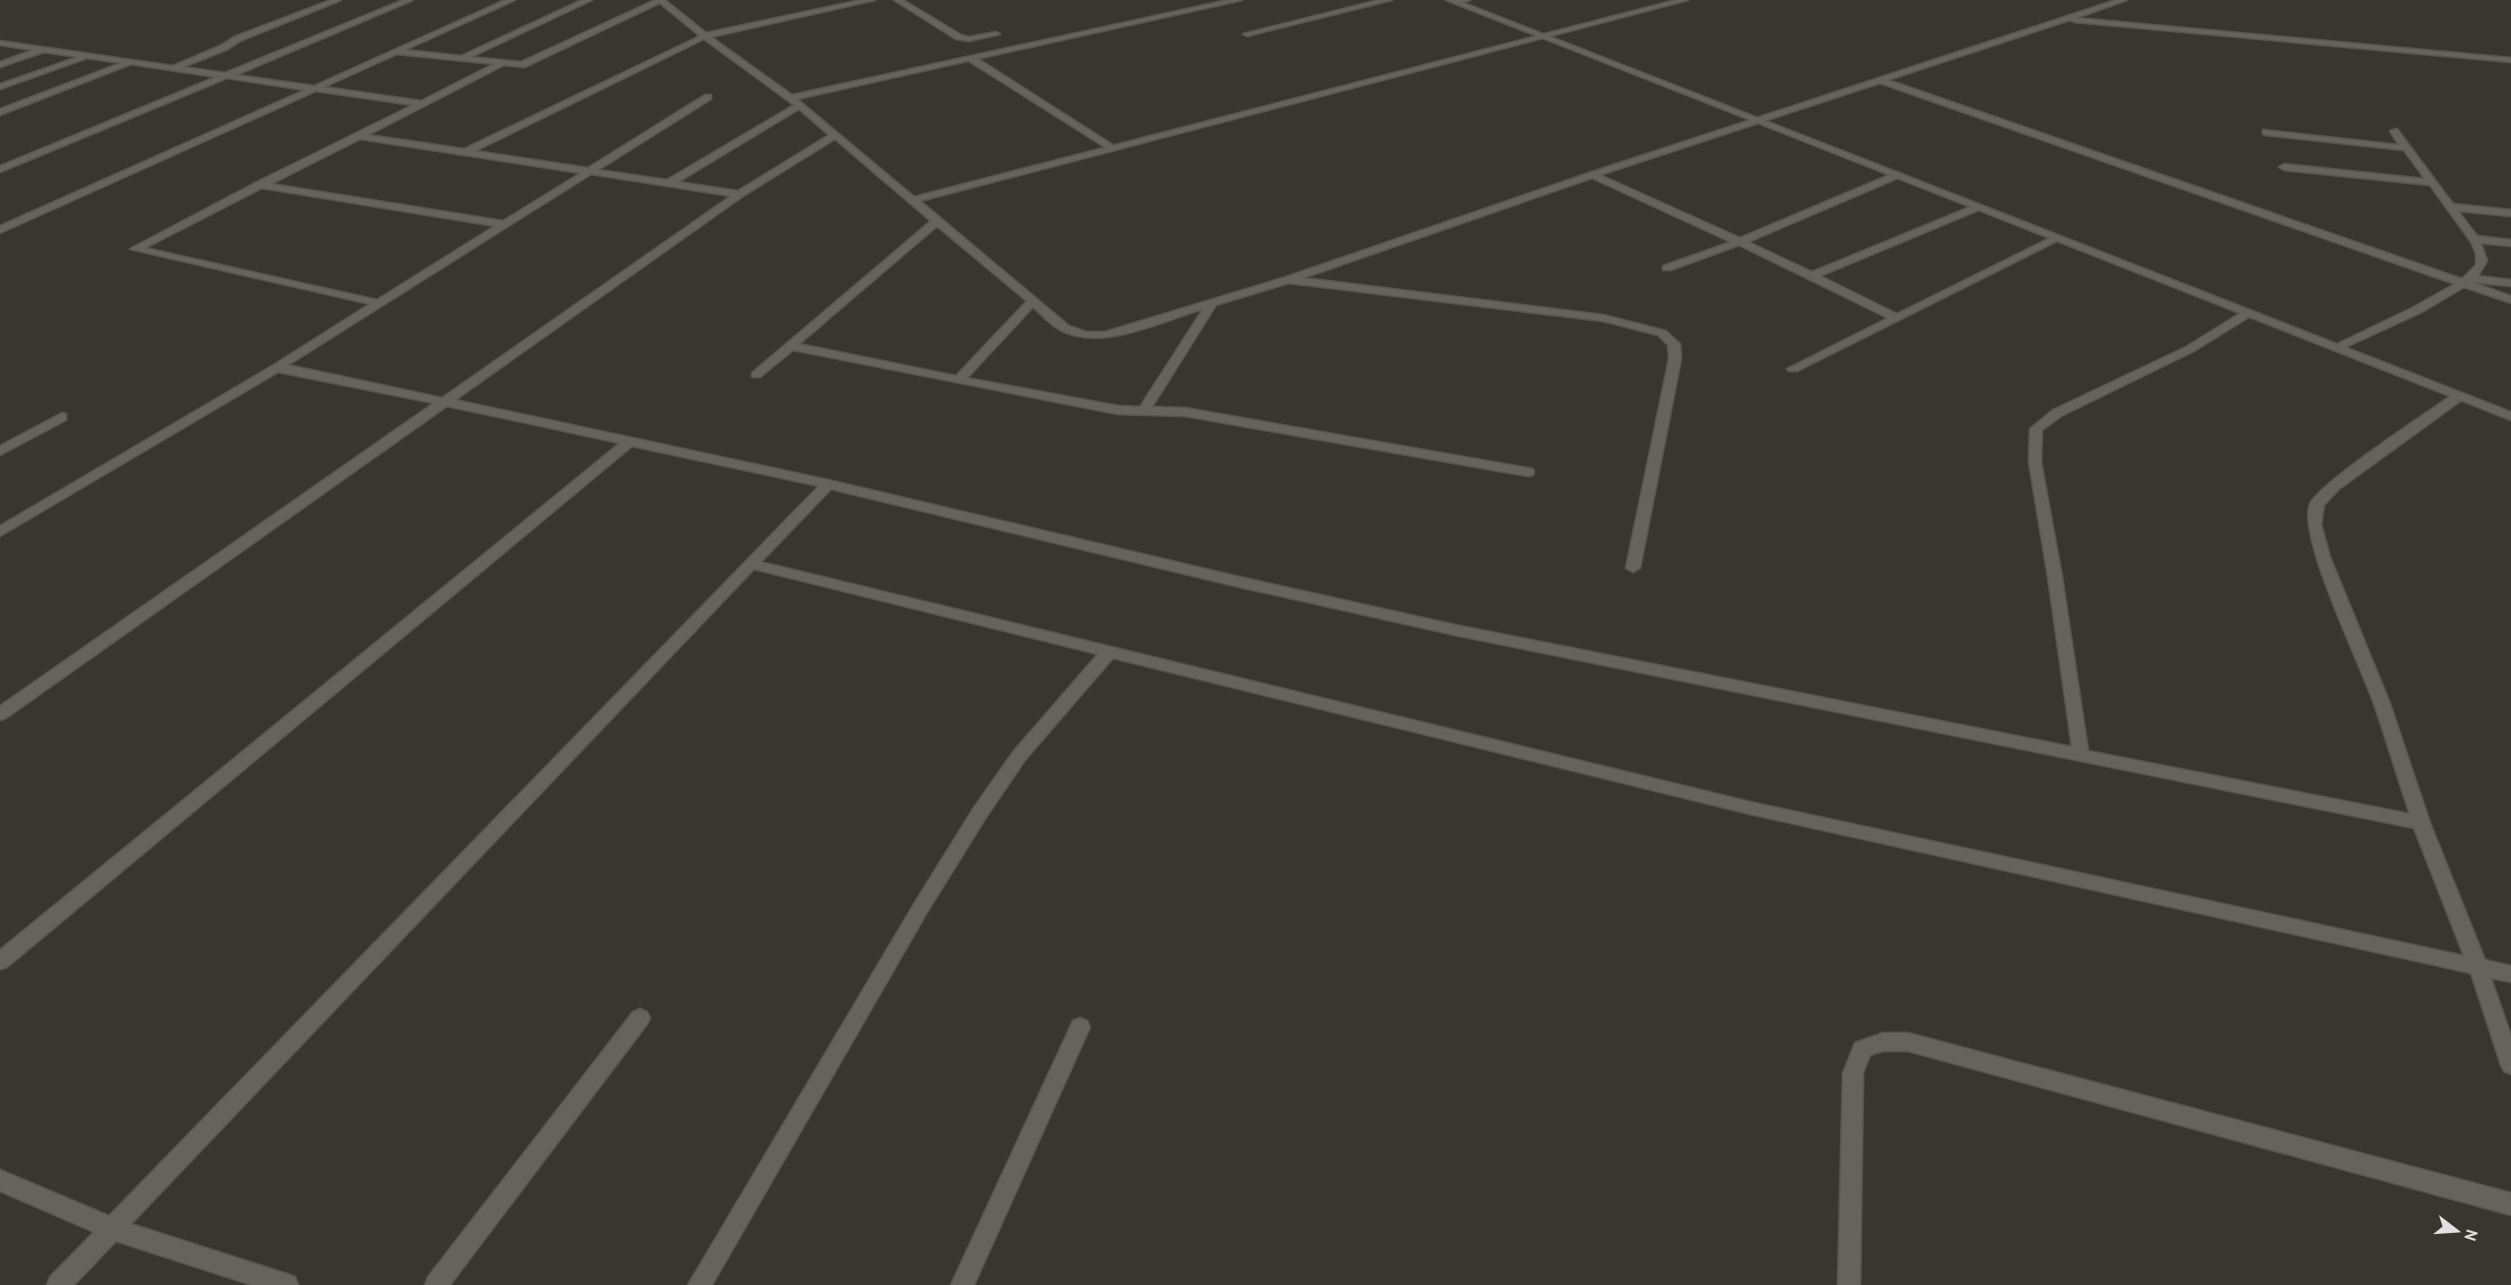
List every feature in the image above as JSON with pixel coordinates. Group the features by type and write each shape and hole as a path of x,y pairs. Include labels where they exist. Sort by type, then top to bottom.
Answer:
{"street":[{"path":"173,68 225,47 237,39 336,0"},
{"path":"0,169 410,0"},
{"path":"0,230 511,0"},
{"path":"460,59 588,0"},
{"path":"396,51 501,64 529,63 661,0 705,36 791,98 1065,328 1085,334 1106,335 1290,279 1592,175 2123,0"},
{"path":"464,153 705,36 871,0"},
{"path":"898,0 959,37 969,39 996,34"},
{"path":"791,98 1238,0"},
{"path":"1247,34 1388,0"},
{"path":"912,200 1684,0"},
{"path":"1458,1 1544,37 2511,416"},
{"path":"2068,19 2511,60"},
{"path":"0,43 423,104"},
{"path":"0,65 44,49"},
{"path":"0,87 87,56"},
{"path":"972,59 1114,149"},
{"path":"0,112 131,62"},
{"path":"378,303 135,249 501,64"},
{"path":"1880,80 2468,281 2511,300"},
{"path":"0,532 276,368 708,97"},
{"path":"669,183 800,106"},
{"path":"2337,348 2468,281 2481,265 2481,250 2474,239 2394,131"},
{"path":"2266,132 2406,148"},
{"path":"0,714 740,194 835,135"},
{"path":"358,136 740,194"},
{"path":"2284,167 2433,183"},
{"path":"1592,175 1812,276 1897,318"},
{"path":"1667,268 1739,242 1897,175"},
{"path":"258,185 506,225"},
{"path":"1812,276 1978,207"},
{"path":"2450,207 2511,213"},
{"path":"756,375 937,221"},
{"path":"1793,369 2058,238"},
{"path":"2474,239 2511,243"},
{"path":"1290,279 1603,318 1662,333 1674,344 1675,359 1632,568"},
{"path":"2468,281 2511,283"},
{"path":"959,380 1033,301"},
{"path":"1143,412 1212,303"},
{"path":"2081,756 2055,577 2035,462 2036,429 2056,413 2190,349 2248,313"},
{"path":"791,346 1043,397 1143,412 1185,411 1528,472"},
{"path":"276,368 444,401 828,484 1235,581 1455,630 2421,823"},
{"path":"2459,396 2334,486 2317,504 2313,524 2323,557 2381,701 2421,823 2478,967 2511,1065"},
{"path":"0,451 62,417"},
{"path":"0,961 629,442"},
{"path":"58,1285 828,484"},
{"path":"750,564 1750,808 2511,974"},
{"path":"699,1285 920,909 980,814 1018,756 1108,653"},
{"path":"436,1285 640,1017"},
{"path":"962,1285 1080,1027"},
{"path":"1849,1285 1853,1074 1862,1049 1883,1042 1908,1042 2511,1204"},
{"path":"0,1180 112,1229 287,1285"}]}
